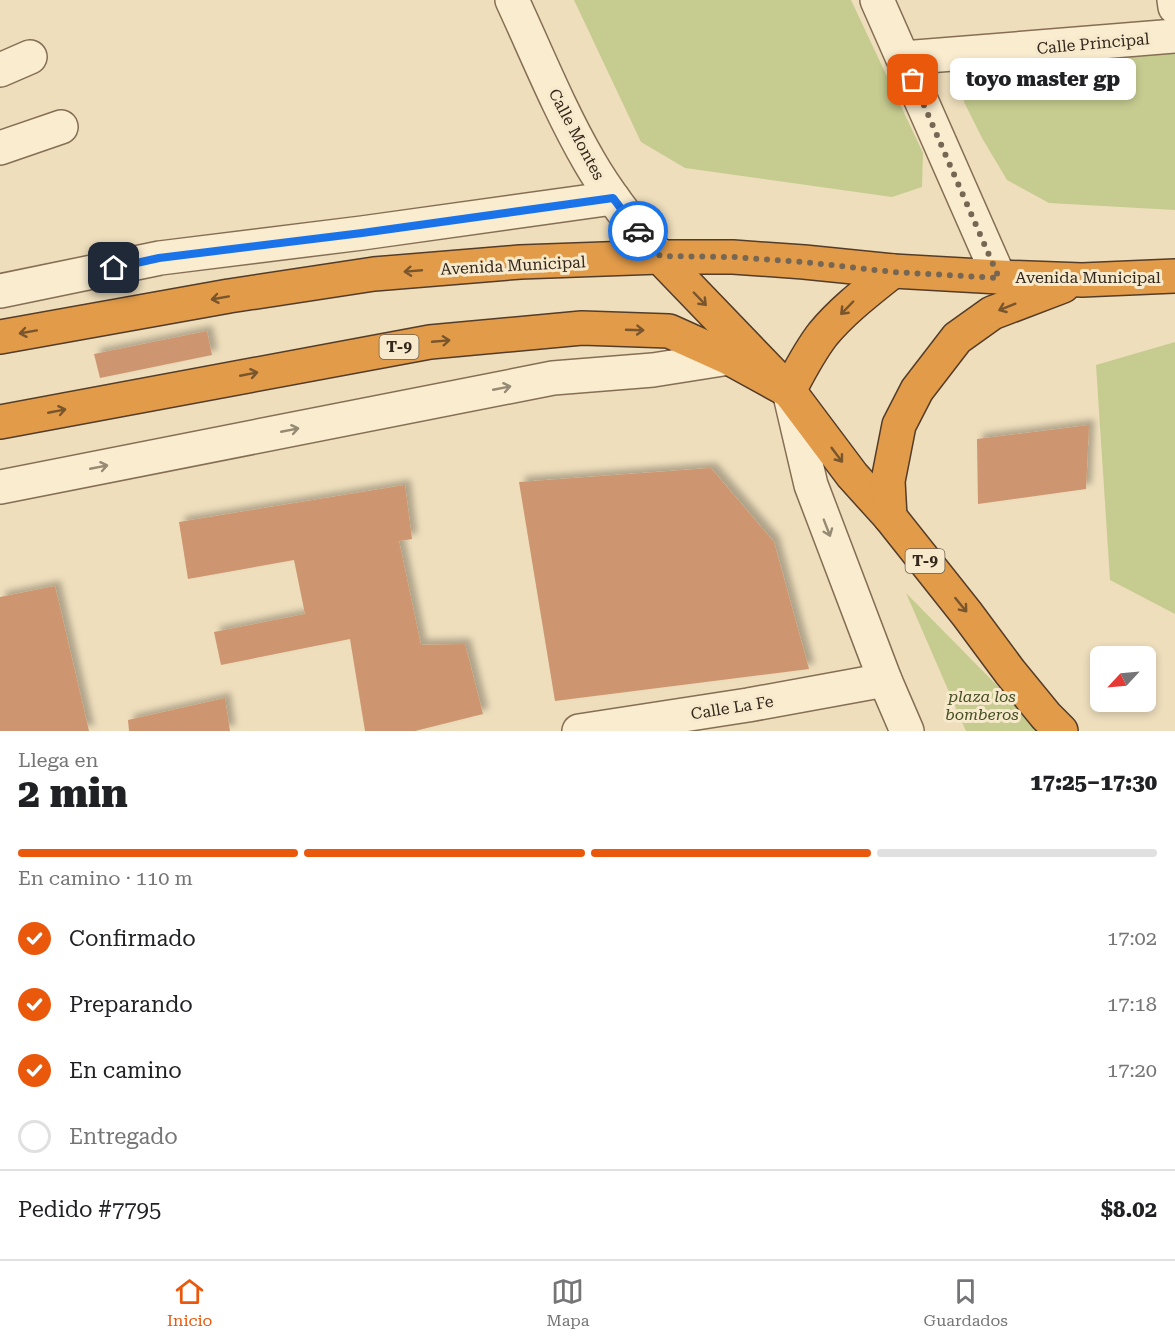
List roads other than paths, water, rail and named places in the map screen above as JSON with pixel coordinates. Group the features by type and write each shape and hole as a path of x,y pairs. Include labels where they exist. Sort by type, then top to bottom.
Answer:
{"highway":[{"name":"Avenida Municipal","path":"0,337 374,274 520,262 660,256 768,260 893,272 999,278 1082,280 1175,276"},
{"name":"T-9","path":"660,256 789,391 852,475 890,517 968,614 1010,672 1061,731"},
{"path":"789,391 803,363 822,335 854,302 893,272"},
{"path":"890,517 888,481 899,425 916,390 957,338 992,313 1082,280"},
{"name":"T-9","path":"0,422 273,369 430,342 582,328 669,331 729,358 789,391"}],"street":[{"name":"Calle Montes","path":"512,0 564,116 590,163 613,198 660,256"},
{"path":"877,0 999,278"},
{"path":"1174,0 1175,7"},
{"name":"Calle Principal","path":"903,58 1175,36"},
{"path":"0,70 30,57"},
{"path":"0,148 61,126"},
{"path":"0,291 159,258 362,233 613,198"},
{"path":"0,487 553,378 653,370 729,358"},
{"path":"789,391 811,485 885,680 907,731"},
{"name":"Calle La Fe","path":"579,731 748,705 885,680"}],"place":[{"name":"toyo master gp","path":"913,80"}],"park label":[{"name":"plaza los bomberos","path":"982,705"}]}
